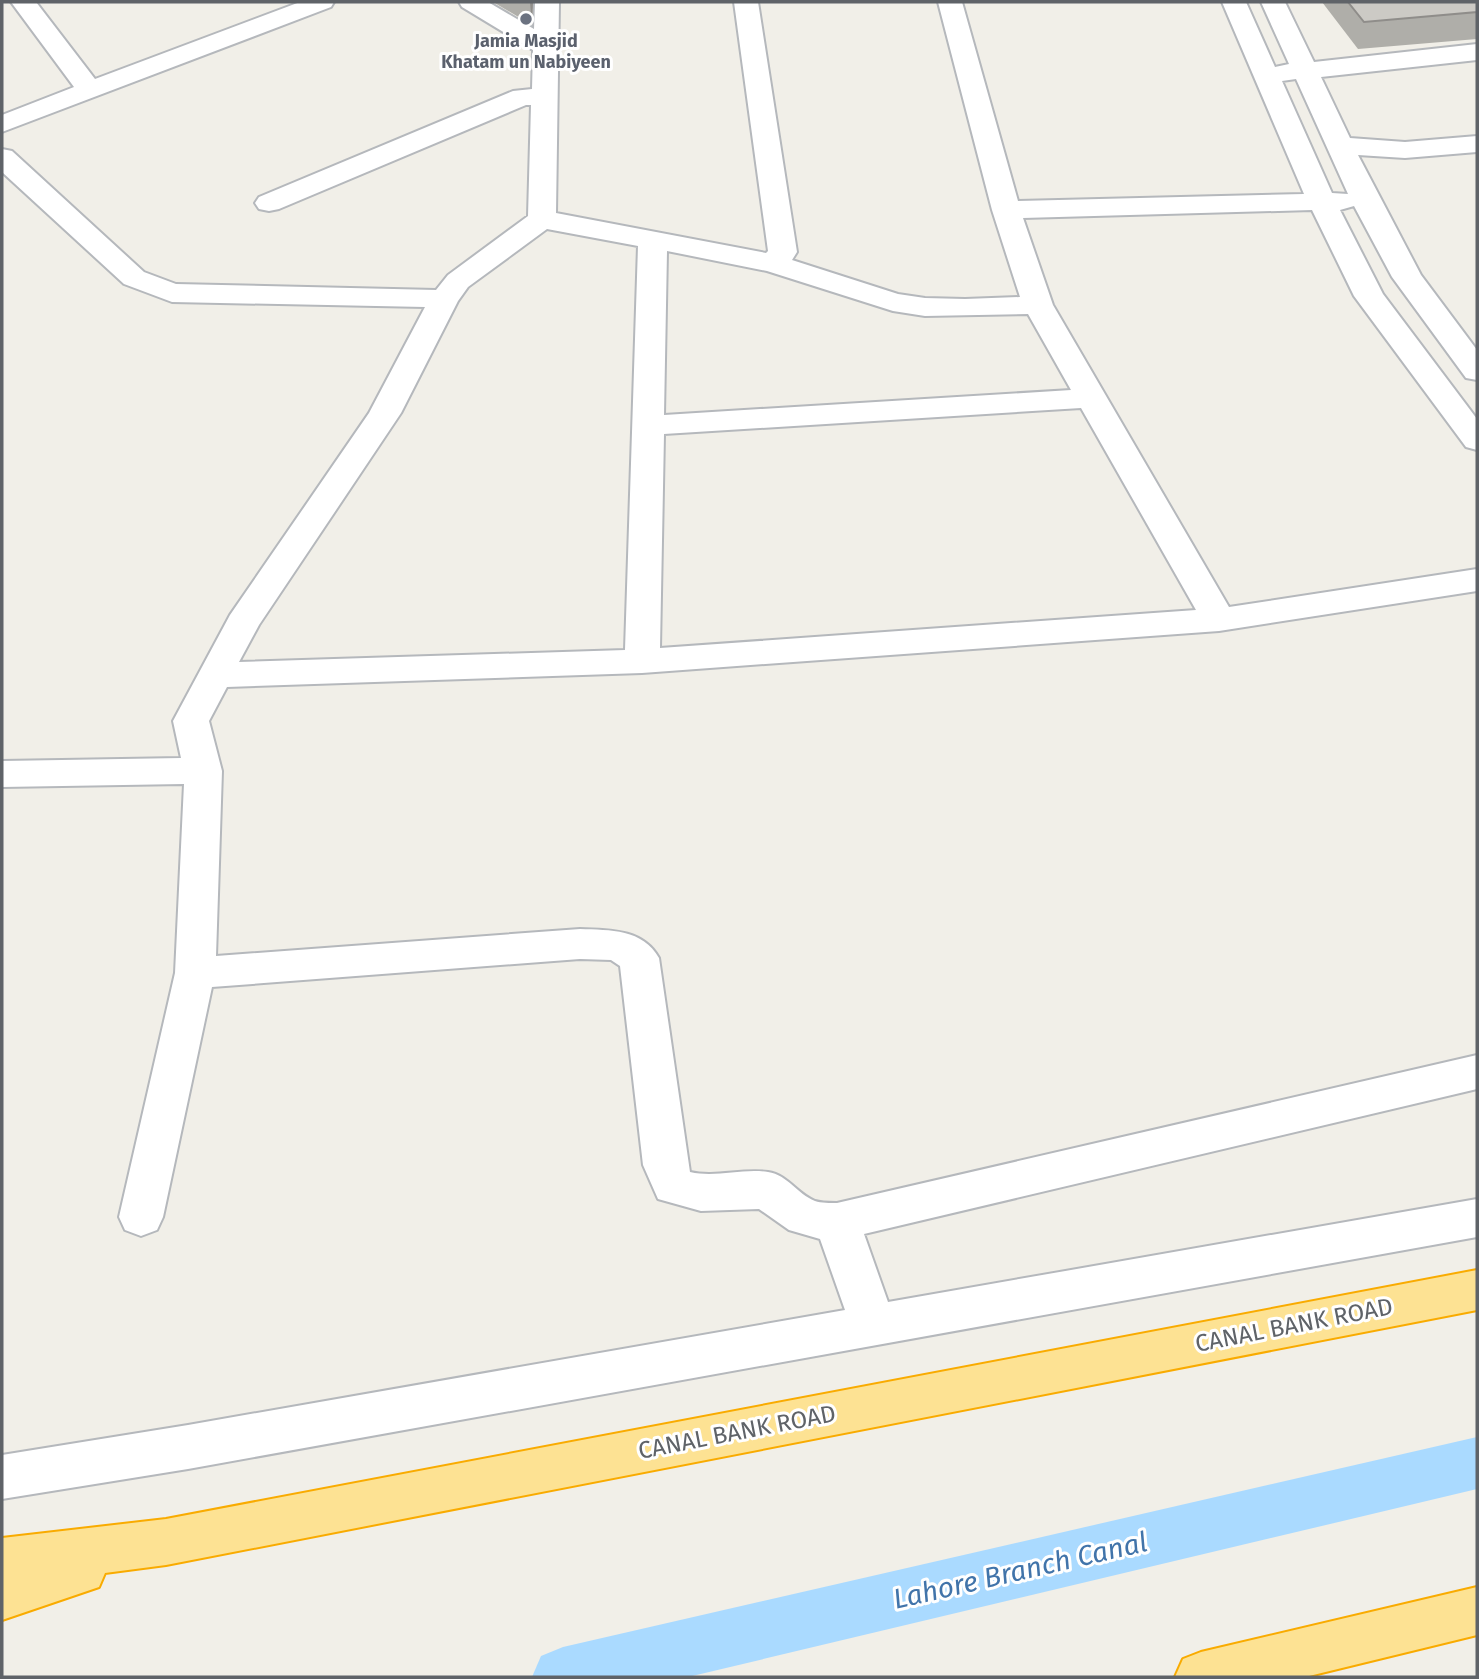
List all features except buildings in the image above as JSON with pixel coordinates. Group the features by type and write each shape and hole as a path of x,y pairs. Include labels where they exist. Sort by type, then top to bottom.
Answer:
{"highway":[{"name":"CANAL BANK ROAD","path":"2,1595 166,1542 1477,1290"},
{"path":"2,1562 166,1542"},
{"path":"1201,1677 1477,1611"}],"street":[{"path":"2,124 322,2"},
{"path":"471,2 545,46"},
{"path":"542,219 547,2"},
{"path":"746,2 783,253 773,262"},
{"path":"950,2 1006,210 1038,306 1219,620"},
{"path":"1234,2 1322,202 1369,296 1477,440"},
{"path":"1273,2 1365,200 1407,277 1477,371"},
{"path":"33,3 90,90"},
{"path":"1265,74 1477,52"},
{"path":"269,203 522,97 543,97"},
{"path":"1340,146 1405,150 1477,144"},
{"path":"2,158 135,278 172,293 444,299"},
{"path":"1006,210 1365,200"},
{"path":"141,1217 195,972 203,771 191,721 242,623 385,413 444,299 458,281 542,219 773,262 863,294 925,307 1038,306"},
{"path":"642,661 653,239"},
{"path":"649,425 1090,398"},
{"path":"216,676 642,661 1219,620 1477,580"},
{"path":"2,774 203,771"},
{"path":"195,972 580,944 618,945 639,958 665,1165 674,1186 701,1193 767,1190 793,1213 813,1221 837,1222 1477,1072"},
{"path":"2,1477 188,1447 1477,1218"},
{"path":"837,1222 873,1325"}],"waterway":[{"name":"Lahore Branch Canal","path":"563,1677 1477,1463"}],"place":[{"name":"Jamia Masjid Khatam un Nabiyeen","path":"526,19"}]}
